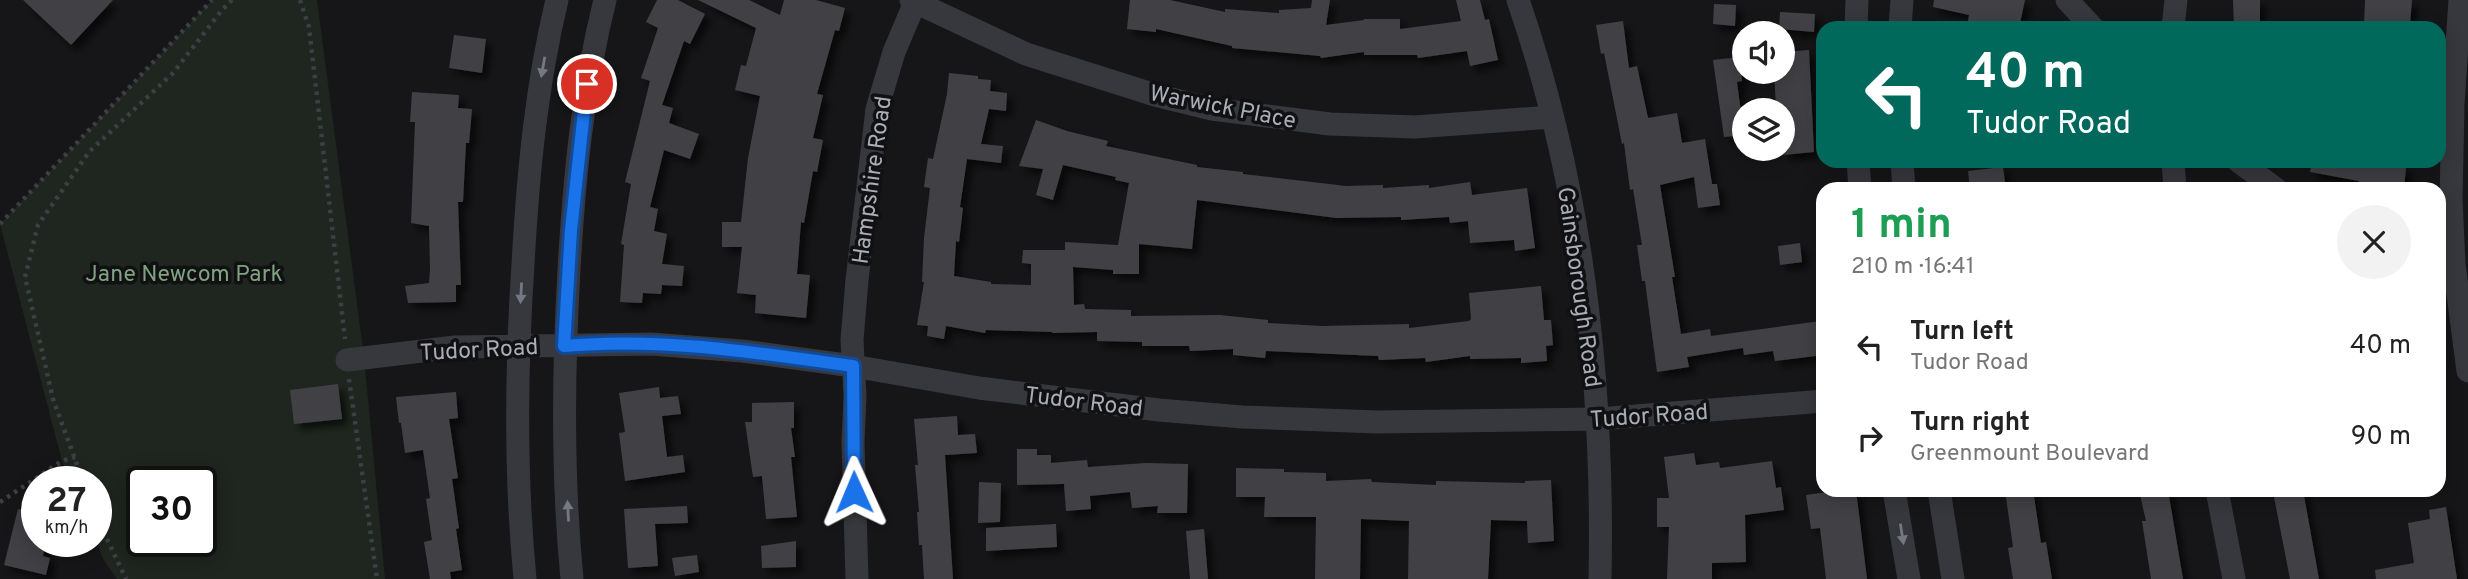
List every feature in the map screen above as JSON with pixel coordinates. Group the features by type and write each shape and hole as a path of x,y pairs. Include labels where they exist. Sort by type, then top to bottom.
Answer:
{"street":[{"path":"526,579 518,435 518,345 525,226 537,97 557,0"},
{"path":"572,579 564,433 564,346 571,230 584,104 605,0"},
{"name":"Gainsborough Road","path":"1518,0 1552,117 1585,288 1598,419 1600,579"},
{"path":"1856,21 1857,0"},
{"path":"1900,21 1902,0"},
{"path":"2067,0 2086,21"},
{"path":"2174,21 2176,0"},
{"path":"2460,0 2453,104 2451,199 2455,290 2468,372"},
{"name":"Warwick Place","path":"914,1 1026,54 1155,95 1212,109 1330,124 1415,127 1552,117"},
{"name":"Hampshire Road","path":"857,579 852,340 857,280 877,110 894,52 914,1"},
{"path":"2248,168 2266,182"},
{"name":"Tudor Road","path":"347,360 455,346 651,344 742,351 853,366 979,388 1158,410 1242,417 1454,423 1598,419 1816,402"},
{"path":"1895,497 1909,579"},
{"path":"1940,497 1953,579"},
{"path":"2218,497 2234,579"}],"path":[{"path":"0,224 212,0"},
{"path":"78,466 53,399 25,277 38,225 89,152 173,73 232,0"},
{"path":"300,0 311,41 347,360 377,579"},
{"path":"0,502 62,461 75,457"},
{"path":"112,550 126,579"}],"green space":[{"name":"Jane Newcom Park","path":"212,0 317,0 364,357 385,579 117,579 102,557 112,557 112,466 64,466 0,224"}],"building":[{"path":"23,0 113,0 71,45"},
{"path":"657,0 678,0 705,14 690,44 684,41 662,105 673,108 669,123 699,134 690,159 664,150 650,207 658,209 654,231 667,234 662,264 684,266 682,286 662,285 661,294 643,293 642,303 620,302 624,245 621,244 631,184 625,182 650,81 641,78 658,28 646,22"},
{"path":"698,0 749,0 780,15 784,0 816,0 845,8 839,31 835,30 817,94 823,95 813,138 823,140 817,172 813,171 804,223 801,222 797,274 810,275 806,318 755,313 756,295 737,293 742,247 722,247 722,222 741,222 748,158 760,96 735,90 741,65 746,66 756,28"},
{"path":"1130,0 1170,0 1225,12 1225,9 1279,13 1279,10 1311,8 1312,0 1330,0 1326,25 1364,19 1400,19 1400,29 1461,21 1456,0 1480,0 1485,20 1489,19 1498,60 1470,66 1467,51 1418,58 1417,55 1364,55 1364,52 1321,58 1232,48 1156,29 1156,32 1127,29"},
{"path":"1934,0 2025,0 2020,21 1968,21 1969,15 1933,7"},
{"path":"2233,0 2260,0 2260,21 2234,21"},
{"path":"2365,0 2412,0 2410,21 2364,21"},
{"path":"1714,4 1736,5 1735,21 1732,21 1732,26 1713,24"},
{"path":"1780,12 1815,14 1814,32 1795,30 1795,21 1779,21"},
{"path":"1623,21 1629,68 1637,66 1648,118 1677,113 1682,143 1705,139 1712,184 1717,184 1720,205 1698,208 1694,177 1660,185 1681,334 1710,329 1711,336 1816,322 1816,356 1775,361 1773,351 1744,355 1743,348 1687,357 1689,367 1657,372 1645,281 1642,281 1637,245 1642,245 1633,189 1630,190 1624,143 1622,144 1596,25"},
{"path":"454,35 486,39 482,73 449,68"},
{"path":"1809,50 1814,152 1795,154 1795,98 1776,98 1775,84 1795,84 1795,51"},
{"path":"1732,58 1732,84 1737,84 1739,98 1732,98 1732,136 1724,137 1713,60"},
{"path":"949,73 991,80 990,91 1007,93 1006,111 989,109 981,144 1003,146 1001,163 967,159 954,276 991,284 1031,285 1031,264 1022,263 1023,250 1065,250 1065,242 1118,245 1129,183 1115,180 1116,177 1063,165 1053,200 1036,195 1043,169 1019,166 1036,120 1108,141 1106,146 1197,167 1243,174 1346,186 1383,185 1383,188 1429,185 1429,188 1470,182 1472,195 1527,188 1535,248 1515,251 1514,240 1470,243 1468,221 1450,223 1449,217 1401,220 1401,217 1336,218 1197,200 1192,249 1139,244 1139,274 1113,274 1113,270 1073,267 1074,305 1084,304 1085,309 1131,310 1131,316 1220,315 1268,320 1268,323 1322,326 1409,324 1409,328 1469,321 1469,293 1541,286 1544,320 1551,320 1553,345 1546,346 1547,361 1521,363 1521,358 1470,359 1470,356 1426,362 1425,358 1379,360 1378,356 1266,351 1265,358 1233,355 1233,349 1190,351 1189,346 1142,346 1142,342 1097,341 1097,332 986,330 985,333 946,326 944,339 927,336 928,326 917,325 924,282 924,238 930,188 924,187 928,158 933,159"},
{"path":"412,92 459,95 458,108 472,109 469,143 466,143 463,202 458,202 461,285 456,285 456,302 408,303 405,286 429,283 430,269 429,226 411,223 415,122 410,122"},
{"path":"2003,168 2005,182 1969,182 1968,171"},
{"path":"2311,168 2406,168 2405,182 2359,182 2310,172"},
{"path":"1800,243 1802,262 1780,265 1778,246"},
{"path":"338,384 342,419 294,424 290,390"},
{"path":"659,387 660,398 678,396 681,414 662,416 667,457 683,455 685,472 625,481 619,433 625,432 619,393"},
{"path":"456,392 458,418 449,419 458,478 452,479 462,570 450,572 451,579 430,579 424,542 432,540 426,499 430,498 423,450 405,453 396,397"},
{"path":"794,402 794,428 791,428 795,457 791,457 797,517 766,519 762,476 753,477 745,422 752,422 752,403"},
{"path":"957,416 958,435 975,434 977,453 945,455 953,579 924,579 922,545 919,545 915,465 918,465 914,419"},
{"path":"1017,449 1037,449 1037,455 1051,455 1051,463 1087,460 1088,467 1146,463 1188,464 1187,513 1157,513 1158,506 1132,508 1130,492 1090,496 1091,509 1066,511 1064,484 1017,485"},
{"path":"1694,453 1696,465 1719,462 1720,468 1772,461 1776,488 1781,487 1784,510 1745,515 1746,562 1712,563 1712,579 1667,579 1669,527 1657,527 1657,498 1669,498 1664,457"},
{"path":"1236,468 1326,473 1326,481 1371,479 1372,482 1436,485 1436,481 1525,483 1551,480 1554,541 1528,543 1527,521 1491,520 1488,579 1408,579 1409,521 1361,519 1360,579 1315,579 1316,517 1264,517 1265,497 1236,497"},
{"path":"979,482 1001,483 1000,522 978,523"},
{"path":"1806,495 1857,497 1867,579 1826,579 1820,528 1811,529"},
{"path":"2006,497 2034,497 2041,543 2046,542 2052,579 2013,579 2008,548 2013,547"},
{"path":"2141,497 2169,497 2183,579 2151,579 2142,521 2146,521"},
{"path":"2274,497 2304,497 2319,579 2290,579"},
{"path":"687,506 688,523 655,524 658,566 628,568 624,509"},
{"path":"2446,507 2457,579 2376,579 2375,570 2414,563 2408,523 2430,519 2429,510"},
{"path":"18,509 21,510 21,557 50,558 46,575 4,565"},
{"path":"1056,524 1057,547 986,551 986,528"},
{"path":"1204,529 1208,579 1190,579 1186,531"},
{"path":"796,541 796,567 762,568 761,546"},
{"path":"697,555 699,572 675,576 672,558"}],"route":[{"path":"587,84 571,230 564,346 589,343 651,344 742,351 853,366 854,492"}]}
